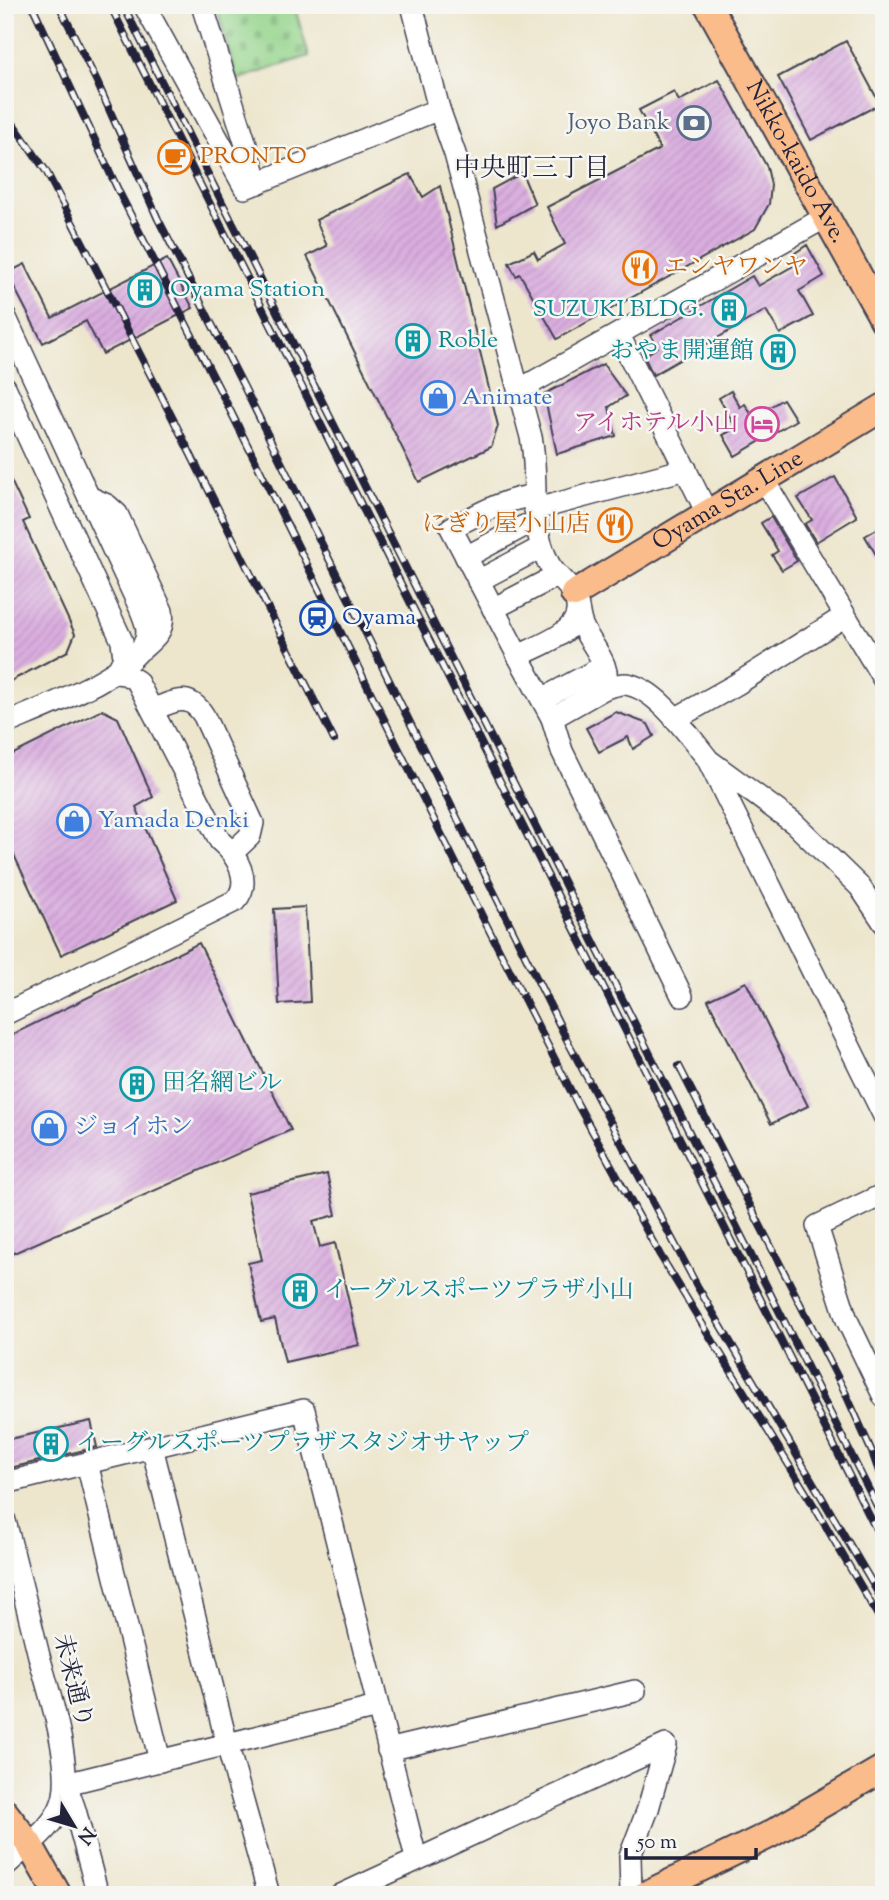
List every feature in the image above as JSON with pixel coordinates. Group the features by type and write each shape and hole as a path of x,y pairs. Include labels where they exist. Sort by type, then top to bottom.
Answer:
{"main road":[{"name":"Nikko-kaido Ave.","path":"708,5 824,218 884,321"},
{"name":"Oyama Sta. Line","path":"565,585 707,513 884,407"},
{"path":"645,1895 769,1835 884,1768"},
{"path":"5,1812 29,1844 58,1895"}],"street":[{"path":"144,5 245,188 439,109"},
{"path":"202,5 258,183"},
{"path":"412,5 519,390 534,454 534,509 542,547 578,613 573,625 564,632 518,656"},
{"path":"519,390 824,218"},
{"path":"5,316 145,621 145,640 137,654 116,673 5,724"},
{"path":"619,335 707,513"},
{"path":"5,387 122,641 124,658 116,673"},
{"path":"466,557 524,526 534,509 686,469"},
{"path":"763,480 884,680"},
{"path":"534,509 519,498 490,508 451,528 552,718 562,751 682,996"},
{"path":"478,581 542,547"},
{"path":"493,609 565,585"},
{"path":"565,585 581,624 604,666 608,679 605,688"},
{"path":"675,719 737,684 845,616"},
{"path":"542,699 604,666"},
{"path":"5,1014 235,901 241,895 244,880 233,852 220,841 153,709 137,681 116,673"},
{"path":"552,718 605,688 625,683 646,692 675,719 707,758 884,1116"},
{"path":"153,709 185,700 194,703 204,716 253,823 250,836 233,852"},
{"path":"707,758 794,823 860,887 884,923"},
{"path":"884,1194 817,1226 847,1320 884,1397"},
{"path":"5,1483 304,1410 416,1858"},
{"path":"152,1447 227,1744 269,1895"},
{"path":"88,1463 160,1761"},
{"name":"未来通り","path":"5,1521 11,1570 55,1716 65,1764 66,1784 62,1804 57,1812 5,1866"},
{"path":"388,1750 635,1691"},
{"path":"98,1895 66,1784 377,1707"},
{"path":"341,1895 416,1858 666,1745 648,1809 630,1856 631,1895"}],"green space":[{"path":"216,5 294,5 309,56 237,80"}],"building":[{"path":"846,41 880,104 811,140 778,77"},
{"path":"719,80 767,167 771,185 769,204 755,229 557,339 520,274 516,276 509,263 534,251 538,259 565,244 547,207 660,149 639,110 674,92 679,101"},
{"path":"522,173 535,204 497,225 492,189"},
{"name":"Roble","path":"410,174 423,197 440,186 498,426 491,447 419,482 307,256 327,246 316,220"},
{"name":"SUZUKI BLDG.","path":"807,245 824,276 799,291 813,316 780,334 766,310 653,375 644,356 658,347 651,335 752,276 758,286 800,262 795,253"},
{"name":"Oyama Station","path":"167,259 193,308 103,354 86,321 43,343 7,273 25,264 52,318"},
{"path":"603,364 626,396 609,407 616,436 557,454 544,394"},
{"name":"アイホテル小山","path":"731,391 740,407 745,404 753,417 783,399 796,420 735,456 723,435 736,428 719,398"},
{"path":"5,468 29,519 23,522 75,634 68,651 5,684"},
{"path":"835,477 857,517 816,542 805,524 812,520 798,498"},
{"path":"771,517 797,561 782,570 772,555 778,551 761,523"},
{"path":"884,525 884,568 865,536"},
{"name":"Yamada Denki","path":"102,710 118,718 153,797 136,807 177,900 61,955 5,836 5,758"},
{"path":"616,712 648,724 654,736 633,749 628,737 599,752 586,728"},
{"path":"305,907 310,1002 279,1004 274,909"},
{"name":"田名網ビル","path":"199,943 291,1130 5,1257 5,1038"},
{"path":"746,982 808,1106 771,1124 708,1000"},
{"name":"イーグルスポーツプラザ小山","path":"327,1174 336,1215 313,1221 320,1247 335,1243 359,1345 285,1362 275,1319 261,1322 248,1263 262,1260 247,1193"},
{"name":"イーグルスポーツプラザスタジオサヤップ","path":"91,1421 97,1447 10,1468 5,1440"}],"railway":[{"path":"32,5 119,192 578,1105 660,1255 884,1626"},
{"path":"59,5 97,82 158,219 567,1040 696,1284 884,1603"},
{"path":"110,5 884,1545"},
{"path":"123,5 884,1520"},
{"path":"5,112 46,171 334,740"},
{"path":"679,1066 845,1392 884,1486"}],"place":[{"name":"Joyo Bank","path":"694,123"},
{"name":"PRONTO","path":"175,157"},
{"name":"エンヤワンヤ","path":"640,268"},
{"name":"Oyama Station","path":"145,290"},
{"name":"SUZUKI BLDG.","path":"729,310"},
{"name":"Roble","path":"413,341"},
{"name":"おやま開運館","path":"778,352"},
{"name":"Animate","path":"438,398"},
{"name":"アイホテル小山","path":"762,424"},
{"name":"にぎり屋小山店","path":"615,525"},
{"name":"Oyama","path":"317,618"},
{"name":"Yamada Denki","path":"74,821"},
{"name":"田名網ビル","path":"137,1084"},
{"name":"ジョイホン","path":"49,1128"},
{"name":"イーグルスポーツプラザ小山","path":"300,1291"},
{"name":"イーグルスポーツプラザスタジオサヤップ","path":"51,1444"}],"district":[{"name":"中央町三丁目","path":"532,169"}]}
